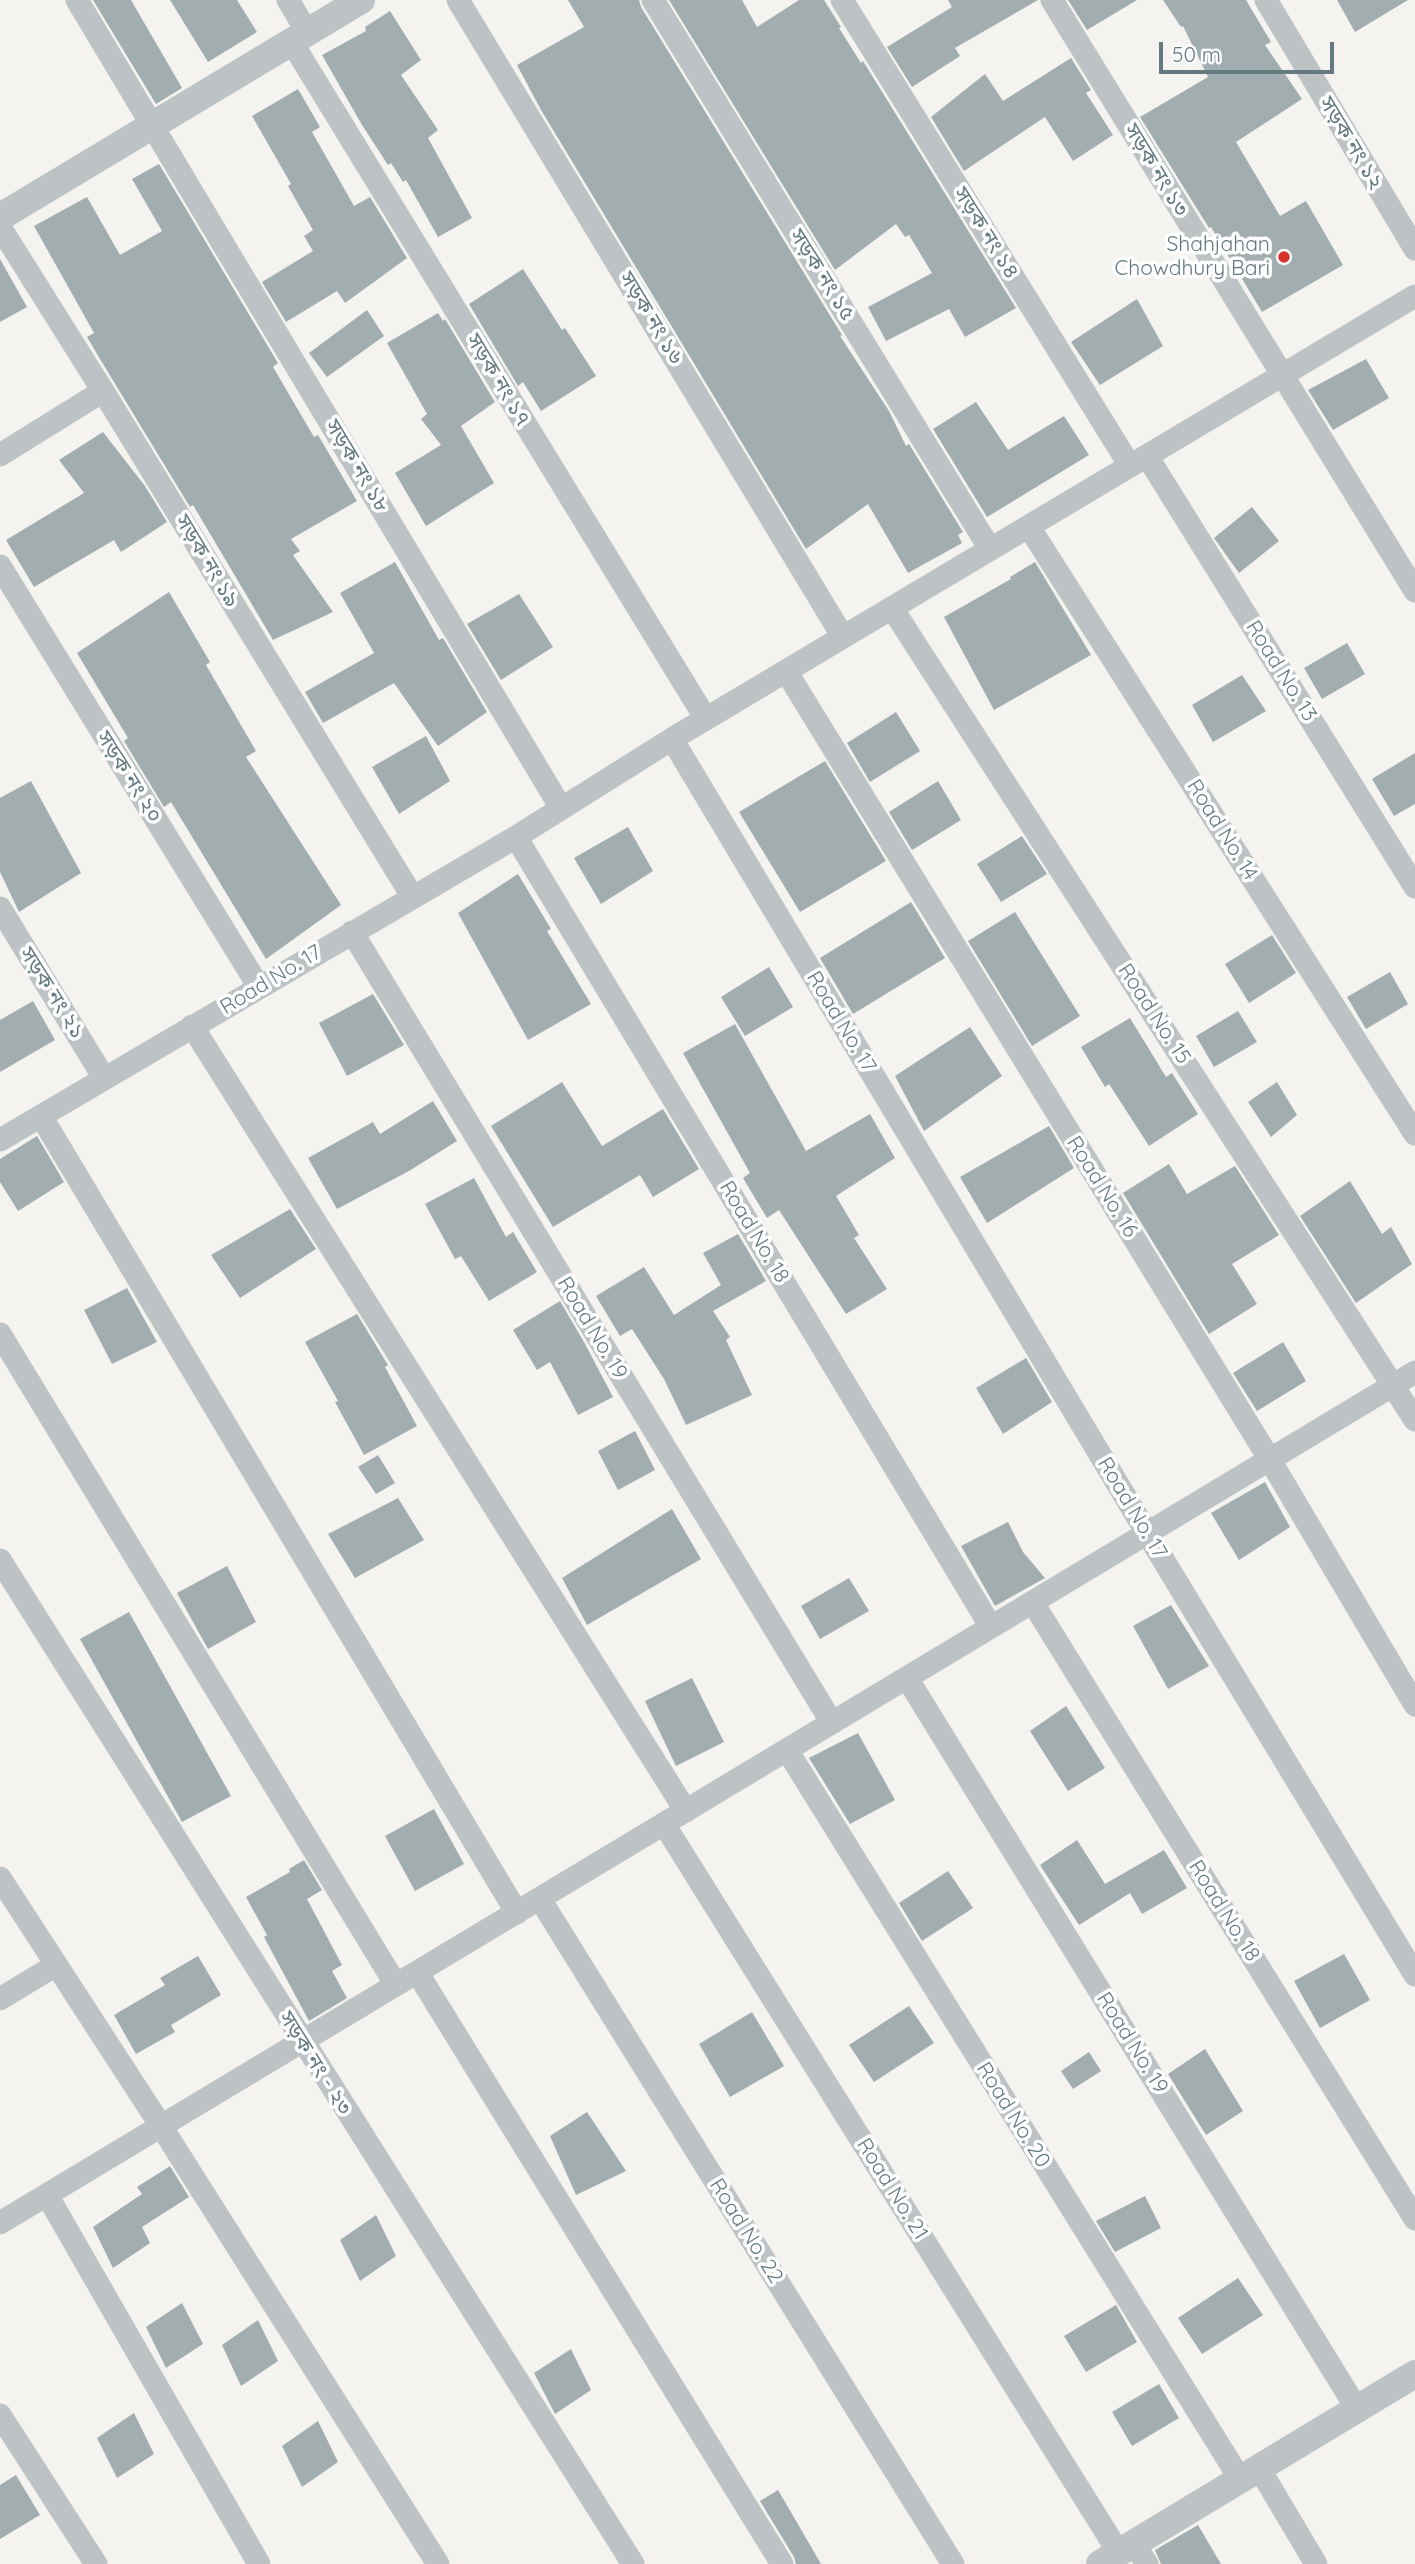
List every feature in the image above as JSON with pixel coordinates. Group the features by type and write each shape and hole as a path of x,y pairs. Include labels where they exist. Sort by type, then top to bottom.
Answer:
{"street":[{"name":"সড়ক নং ১৮","path":"77,0 562,808"},
{"name":"সড়ক নং ১৭","path":"288,0 299,37 706,719"},
{"path":"0,217 360,0"},
{"name":"সড়ক নং ১৬","path":"458,0 843,637"},
{"name":"সড়ক নং ১৫","path":"653,0 990,549"},
{"name":"সড়ক নং ১৪","path":"842,0 1138,461"},
{"name":"সড়ক নং ১৩","path":"1052,0 1281,376"},
{"name":"সড়ক নং ১২","path":"1266,0 1415,249"},
{"name":"সড়ক নং ১৯","path":"0,227 412,897"},
{"path":"673,739 1415,296"},
{"path":"1281,376 1415,592"},
{"path":"0,455 103,391"},
{"name":"Road No. 13","path":"1138,461 1415,887"},
{"name":"Road No. 14","path":"1028,527 1415,1134"},
{"name":"সড়ক নং ২০","path":"0,566 259,987"},
{"name":"Road No. 15","path":"892,608 1415,1420"},
{"name":"Road No. 16","path":"786,671 1269,1460 1415,1705"},
{"name":"Road No. 17","path":"0,1140 516,837 673,739 1147,1533 1415,1975"},
{"name":"Road No. 18","path":"516,837 992,1627"},
{"name":"সড়ক নং ২১","path":"0,908 104,1078"},
{"name":"Road No. 19","path":"352,932 832,1723"},
{"path":"192,1026 686,1811"},
{"path":"41,1116 517,1913"},
{"path":"0,1334 396,1985"},
{"path":"0,2223 1415,1372"},
{"name":"সড়ক নং - ২৩","path":"0,1560 633,2564"},
{"name":"Road No. 18","path":"1033,1602 1415,2219"},
{"name":"Road No. 19","path":"907,1678 1357,2409"},
{"name":"Road No. 20","path":"787,1750 1249,2473 1315,2564"},
{"name":"Road No. 21","path":"664,1824 1125,2556"},
{"path":"0,1878 161,2126 438,2564"},
{"name":"Road No. 22","path":"540,1899 953,2564"},
{"path":"0,1999 56,1965"},
{"path":"417,1972 782,2564"},
{"path":"47,2195 259,2564"},
{"path":"1125,2556 1249,2473 1415,2374"},
{"path":"0,2415 96,2564"}],"building":[{"path":"93,0 131,0 182,88 156,104"},
{"path":"170,0 237,0 257,32 208,62"},
{"path":"568,0 639,0 842,335 840,336 889,411 906,446 909,444 963,532 958,535 962,543 908,573 868,504 806,549 541,110 517,65 584,27"},
{"path":"669,0 742,0 757,27 799,0 824,0 1016,308 965,337 949,309 886,341 868,307 932,273 909,235 905,237 896,224 835,270"},
{"path":"948,0 1038,0 955,48 960,56 912,87 887,47 952,7"},
{"path":"1068,0 1137,0 1087,30"},
{"path":"1163,0 1246,0 1271,42 1265,45 1302,99 1236,142 1280,216 1306,201 1343,265 1262,312 1140,117 1208,77 1183,26 1181,27"},
{"path":"1337,0 1408,0 1355,32"},
{"path":"390,11 421,60 401,75 438,130 428,138 472,218 438,237 406,180 403,182 391,163 388,165 362,125 322,55 366,31 365,27"},
{"path":"1071,58 1091,90 1086,93 1113,135 1073,161 1045,117 964,171 931,117 985,74 1003,101"},
{"path":"298,89 320,127 312,132 354,206 370,197 407,258 345,303 337,291 286,322 262,282 313,251 304,236 313,230 288,186 291,184 252,116"},
{"path":"159,164 278,363 273,367 314,437 318,435 357,501 291,539 300,551 293,555 333,612 273,640 193,505 190,507 87,337 94,333 34,226 87,197 120,255 162,231 132,179"},
{"path":"0,259 27,307 0,322"},
{"path":"523,269 562,330 565,328 596,376 541,411 523,382 518,386 469,304"},
{"path":"1137,299 1163,346 1100,385 1071,342"},
{"path":"367,310 384,336 327,377 309,353"},
{"path":"438,313 443,321 445,319 495,402 461,426 494,483 426,526 395,473 441,445 421,419 427,414 387,343"},
{"path":"1366,359 1389,398 1333,430 1308,390"},
{"path":"976,402 1008,450 1064,416 1089,455 987,517 933,429"},
{"path":"103,432 145,486 167,522 121,552 114,540 34,587 6,540 84,493 59,460"},
{"path":"1252,507 1279,541 1239,573 1214,538"},
{"path":"395,562 439,640 443,638 487,712 438,746 394,683 323,723 305,692 374,653 340,593"},
{"path":"1035,562 1091,655 994,710 944,617 1011,579 1010,577"},
{"path":"169,592 210,662 206,665 256,751 246,757 341,905 266,959 171,802 164,807 124,741 128,738 77,653"},
{"path":"519,594 553,647 501,680 467,624"},
{"path":"1347,643 1365,674 1322,699 1304,668"},
{"path":"1242,675 1266,711 1213,742 1192,705"},
{"path":"896,712 920,751 870,782 847,743"},
{"path":"426,736 450,781 399,814 372,767"},
{"path":"1415,753 1415,804 1394,816 1372,779"},
{"path":"825,761 886,861 800,912 739,812"},
{"path":"31,781 81,873 19,912 0,872 0,798"},
{"path":"938,781 961,820 912,850 889,812"},
{"path":"628,827 653,871 601,904 574,858"},
{"path":"1022,836 1047,874 1001,902 977,864"},
{"path":"518,874 551,929 547,931 591,1004 528,1040 458,913"},
{"path":"911,902 945,958 853,1014 820,958"},
{"path":"1015,912 1080,1016 1032,1046 968,941"},
{"path":"1272,935 1296,973 1249,1003 1225,964"},
{"path":"769,967 793,1007 745,1036 721,997"},
{"path":"1390,972 1408,1004 1366,1029 1347,997"},
{"path":"373,994 404,1045 347,1076 319,1023"},
{"path":"33,1001 55,1040 0,1072 0,1020"},
{"path":"1238,1011 1257,1042 1214,1067 1196,1036"},
{"path":"1130,1018 1166,1077 1172,1073 1198,1114 1149,1146 1109,1084 1105,1087 1081,1047"},
{"path":"735,1024 806,1151 870,1114 895,1158 836,1196 859,1235 854,1238 887,1289 846,1314 779,1210 767,1218 743,1178 750,1173 683,1053"},
{"path":"970,1027 1002,1076 924,1131 895,1076"},
{"path":"562,1082 602,1146 663,1109 699,1169 653,1197 640,1175 553,1227 491,1126"},
{"path":"1277,1082 1297,1115 1271,1137 1248,1102"},
{"path":"433,1101 457,1141 409,1171 337,1209 308,1158 373,1122 380,1134"},
{"path":"1049,1126 1074,1168 987,1223 960,1177"},
{"path":"37,1136 64,1182 18,1211 0,1182 0,1159"},
{"path":"1169,1164 1187,1194 1235,1166 1279,1235 1232,1264 1257,1304 1209,1334 1123,1193"},
{"path":"474,1178 506,1237 513,1232 537,1272 489,1301 461,1256 455,1259 425,1204"},
{"path":"1350,1181 1382,1234 1391,1227 1412,1264 1356,1303 1300,1216"},
{"path":"290,1209 316,1249 240,1298 211,1255"},
{"path":"738,1234 766,1281 713,1311 730,1337 726,1340 752,1395 686,1425 664,1379 632,1329 620,1336 596,1296 644,1267 674,1315 721,1285 703,1253"},
{"path":"127,1288 157,1342 112,1364 84,1310"},
{"path":"560,1301 613,1397 578,1415 550,1362 537,1370 513,1330"},
{"path":"357,1314 388,1365 385,1367 417,1426 364,1455 305,1342"},
{"path":"1283,1342 1306,1381 1257,1411 1233,1373"},
{"path":"1026,1358 1052,1402 1003,1434 976,1388"},
{"path":"635,1431 655,1470 618,1490 598,1451"},
{"path":"378,1455 395,1483 376,1494 358,1467"},
{"path":"1265,1482 1290,1527 1239,1560 1211,1513"},
{"path":"398,1498 424,1540 355,1578 328,1534"},
{"path":"672,1509 701,1559 587,1625 562,1578"},
{"path":"1008,1522 1023,1552 1045,1578 995,1606 961,1546"},
{"path":"227,1566 256,1622 208,1649 177,1593"},
{"path":"849,1578 869,1611 820,1639 801,1606"},
{"path":"1171,1605 1209,1666 1168,1689 1133,1626"},
{"path":"129,1612 231,1796 182,1822 80,1639"},
{"path":"692,1678 724,1742 676,1766 645,1701"},
{"path":"1066,1706 1105,1768 1068,1791 1030,1731"},
{"path":"858,1733 895,1800 850,1824 809,1758"},
{"path":"434,1809 464,1864 415,1891 385,1836"},
{"path":"1077,1840 1105,1884 1164,1850 1187,1888 1142,1914 1130,1893 1079,1925 1040,1865"},
{"path":"304,1860 322,1890 307,1899 342,1965 332,1971 347,1998 309,2021 246,1897 290,1872 289,1869"},
{"path":"948,1871 973,1908 922,1941 899,1903"},
{"path":"1344,1954 1370,2000 1320,2028 1294,1981"},
{"path":"198,1956 221,1995 171,2025 175,2032 136,2054 114,2015 165,1985 160,1978"},
{"path":"909,2006 934,2043 874,2082 849,2045"},
{"path":"752,2012 784,2066 730,2097 699,2044"},
{"path":"1205,2049 1243,2111 1206,2135 1168,2074"},
{"path":"1089,2052 1101,2071 1073,2089 1061,2071"},
{"path":"587,2112 626,2171 576,2195 550,2136"},
{"path":"170,2166 189,2197 142,2227 150,2243 113,2268 93,2227 142,2194 137,2187"},
{"path":"1145,2196 1161,2228 1115,2252 1096,2221"},
{"path":"376,2215 396,2256 360,2281 340,2240"},
{"path":"1238,2278 1263,2315 1202,2354 1178,2318"},
{"path":"182,2303 203,2344 166,2368 146,2327"},
{"path":"1116,2305 1137,2342 1086,2372 1064,2336"},
{"path":"258,2320 278,2361 241,2386 222,2345"},
{"path":"571,2349 591,2390 555,2414 534,2373"},
{"path":"1159,2384 1179,2418 1132,2446 1112,2412"},
{"path":"134,2413 154,2454 117,2478 97,2438"},
{"path":"318,2421 338,2462 302,2487 282,2446"},
{"path":"16,2475 40,2515 0,2539 0,2485"},
{"path":"778,2490 821,2564 796,2564 760,2501"},
{"path":"1198,2525 1221,2564 1161,2564 1155,2550"}],"place":[{"name":"Shahjahan Chowdhury Bari","path":"1284,257"}]}
